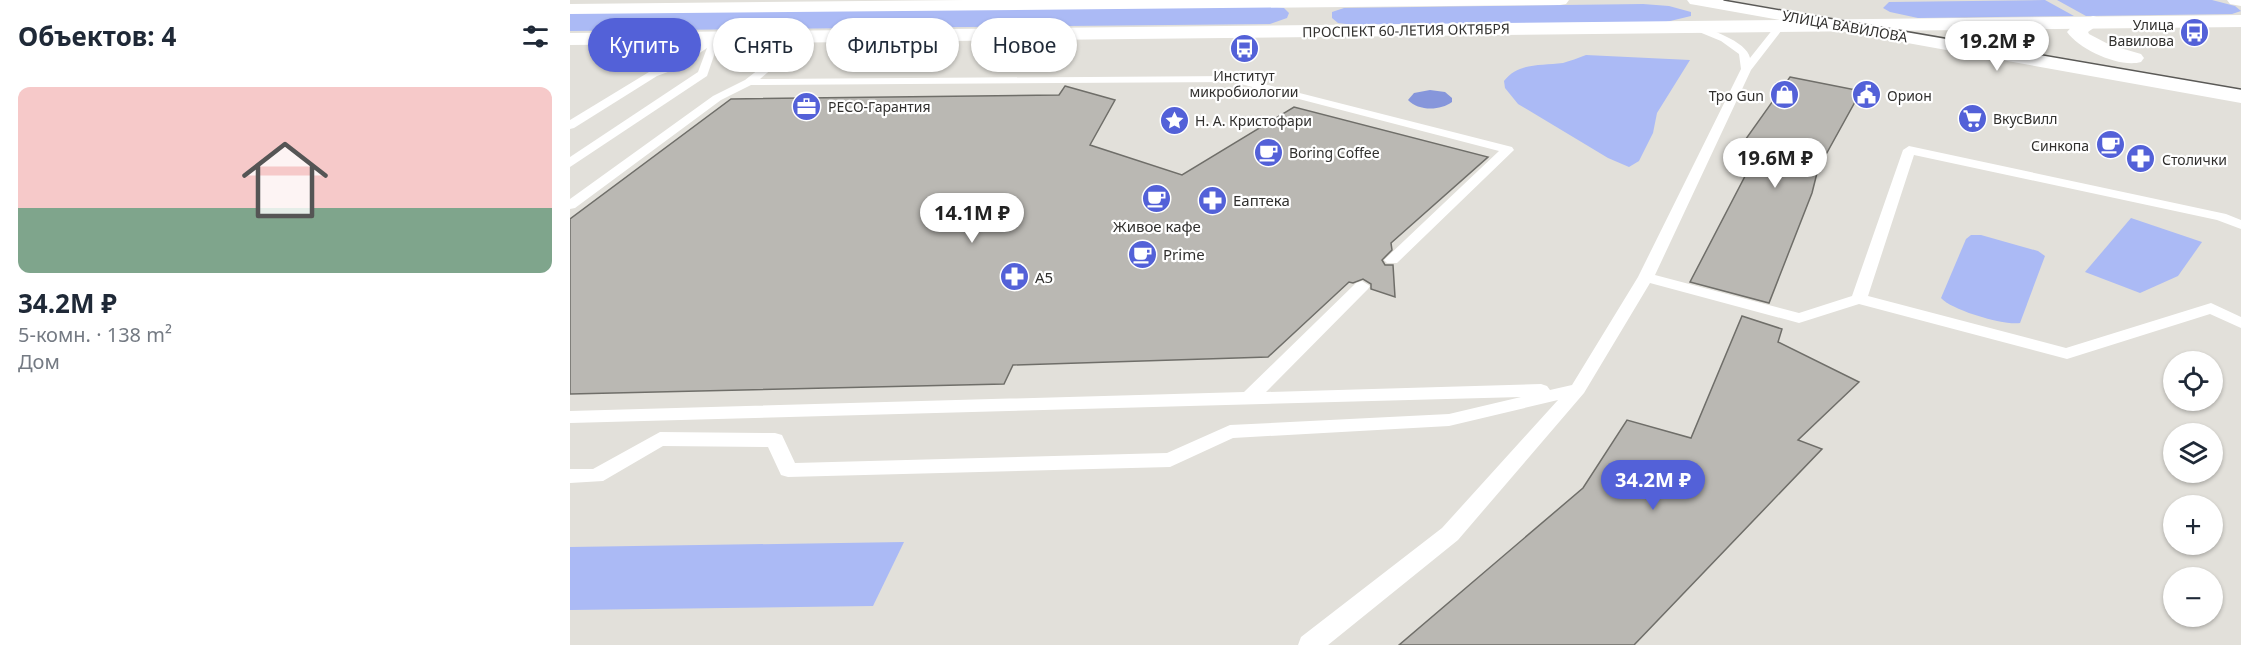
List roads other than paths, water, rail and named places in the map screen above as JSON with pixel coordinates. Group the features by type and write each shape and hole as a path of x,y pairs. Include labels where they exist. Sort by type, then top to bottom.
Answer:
{"main road":[{"name":"ПРОСПЕКТ 60-ЛЕТИЯ ОКТЯБРЯ","path":"570,9 1560,0"},
{"name":"УЛИЦА ВАВИЛОВА","path":"1696,0 2241,96"},
{"name":"УЛИЦА ВАВИЛОВА","path":"1786,0 2241,76"},
{"path":"2236,0 2241,2"},
{"name":"ПРОСПЕКТ 60-ЛЕТИЯ ОКТЯБРЯ","path":"814,37 2241,21"},
{"path":"2093,22 2077,32 2082,39 2109,51 2134,58"},
{"name":"ПРОСПЕКТ 60-ЛЕТИЯ ОКТЯБРЯ","path":"570,39 713,38"}],"lane":[{"path":"1310,645 1450,534 1578,389 1646,277 1746,69 1780,26"},
{"path":"1692,27 1724,39 1744,53 1746,69"},
{"path":"570,124 638,82 672,67 713,39"},
{"path":"570,163 703,75 713,44"},
{"path":"570,206 717,98 749,82 761,72"},
{"path":"749,82 1233,79 1508,150 1392,260"},
{"path":"1859,299 1909,150 2221,217 2241,225"},
{"path":"1646,277 1799,318 1859,299 2067,354 2211,308 2241,323"},
{"path":"1249,398 1362,286"},
{"path":"570,417 1578,389"},
{"path":"570,476 596,476 660,439 775,440 788,470 1170,460 1230,432 1449,420 1578,389"}],"tram line":[{"path":"1724,0 2241,89"}],"place":[{"name":"Улица Вавилова","path":"2195,32"},
{"name":"Институт микробиологии","path":"1244,48"},
{"name":"Tpo Gun","path":"1785,95"},
{"name":"Орион","path":"1866,95"},
{"name":"РЕСО-Гарантия","path":"807,106"},
{"name":"ВкусВилл","path":"1972,118"},
{"name":"Н. А. Кристофари","path":"1174,120"},
{"name":"Синкопа","path":"2110,145"},
{"name":"Boring Coffee","path":"1268,152"},
{"name":"Столички","path":"2141,159"},
{"name":"Живое кафе","path":"1157,199"},
{"name":"Еаптека","path":"1212,200"},
{"name":"Prime","path":"1142,254"},
{"name":"А5","path":"1014,277"}]}
